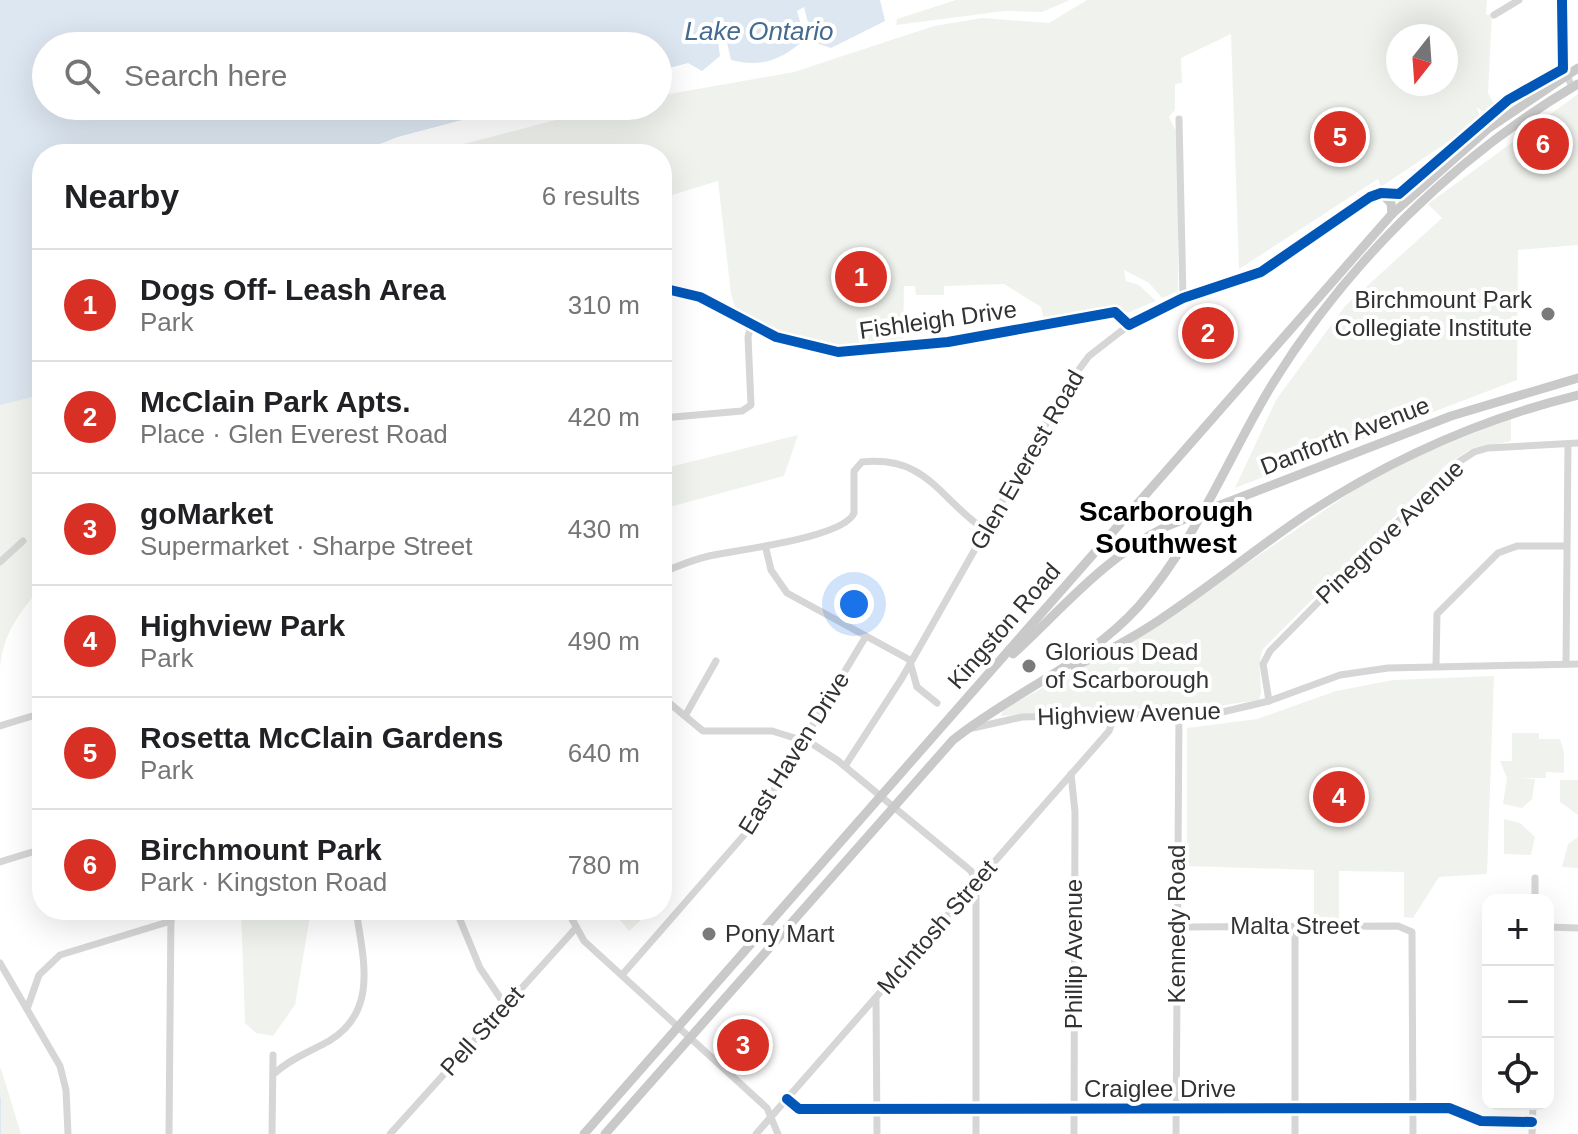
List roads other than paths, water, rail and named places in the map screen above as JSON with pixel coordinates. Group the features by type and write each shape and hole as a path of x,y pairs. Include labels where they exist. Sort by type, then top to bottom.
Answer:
{"main road":[{"name":"Kingston Road","path":"584,1134 1392,214 1489,128 1578,68"},
{"name":"Kingston Road","path":"605,1134 893,806 963,732 996,707 1056,674 1105,639 1156,585 1173,563 1250,422 1297,349 1362,265 1419,205 1505,133 1575,86"},
{"path":"1381,193 1392,205 1392,214"},
{"name":"Danforth Avenue","path":"989,675 1086,582 1139,541 1167,526 1451,416 1578,378"},
{"name":"Danforth Avenue","path":"1056,674 1135,634 1305,516 1386,467 1473,427 1578,395"}],"street":[{"path":"1494,15 1519,0"},
{"path":"1562,0 1562,56 1565,74 1575,86"},
{"path":"1179,119 1183,298"},
{"path":"1381,193 1409,198 1419,205"},
{"name":"Glen Everest Road","path":"845,766 1080,368 1103,344 1129,325 1183,298 1261,272 1381,193"},
{"name":"Fishleigh Drive","path":"672,290 700,297 751,326 819,349 855,352 948,342 1109,312 1119,313 1129,325"},
{"path":"672,417 742,411 751,405 748,337 751,326"},
{"name":"Pinegrove Avenue","path":"1269,701 1263,664 1270,651 1445,473 1474,452 1488,448 1578,443"},
{"path":"1566,664 1568,444"},
{"path":"672,569 709,556 766,549 852,518 854,471 862,462 891,462 914,468 985,530"},
{"path":"0,562 23,541"},
{"path":"1436,666 1437,614 1494,557 1517,546 1566,546"},
{"path":"766,549 771,570 787,593 910,660 917,687 937,703"},
{"name":"East Haven Drive","path":"672,918 752,826 866,636"},
{"path":"685,716 716,661"},
{"name":"Highview Avenue","path":"963,732 1005,719 1041,716 1114,717 1227,711 1269,701 1340,675 1436,666 1578,664"},
{"path":"672,705 698,728 711,732 772,731 802,739 845,766 967,867 976,882 976,1134"},
{"name":"Kennedy Road","path":"1176,1134 1179,715"},
{"path":"0,726 32,716"},
{"name":"McIntosh Street","path":"756,1134 1109,731 1114,717"},
{"name":"Phillip Avenue","path":"1071,774 1075,812 1074,1134"},
{"path":"0,862 32,852"},
{"path":"1535,878 1535,894"},
{"path":"275,1073 337,1036 359,1010 366,976 358,920"},
{"path":"460,920 487,983 505,1005"},
{"path":"571,920 575,929 622,975 773,1116 778,1134"},
{"name":"East Haven Drive","path":"622,975 670,920"},
{"path":"27,1009 39,975 60,955 171,921 169,1134"},
{"name":"Malta Street","path":"1177,927 1398,926 1412,932 1412,1109"},
{"path":"1295,927 1295,1134"},
{"path":"1554,927 1578,928"},
{"name":"Pell Street","path":"390,1134 575,929"},
{"path":"0,963 65,1081 68,1134"},
{"path":"876,998 877,1134"},
{"path":"272,1134 273,1055"},
{"name":"Craiglee Drive","path":"787,1099 799,1109 1449,1108 1481,1121 1532,1122"},
{"path":"1412,1109 1413,1134"},
{"path":"1532,1134 1533,1110"}],"water":[{"name":"Lake Ontario","path":"0,0 880,0 885,21 831,48 813,42 804,7 797,11 805,39 779,57 762,62 731,60 723,25 716,26 720,56 702,71 688,63 672,67 672,32 32,32 32,120 462,120 380,144 32,144 32,397 0,405"}],"waterway":[{"path":"0,1098 0,1134"}],"place":[{"name":"Rosetta McClain Gardens","path":"1340,137"},
{"name":"Birchmount Park","path":"1543,144"},
{"name":"Dogs Off- Leash Area","path":"861,277"},
{"name":"Birchmount Park Collegiate Institute","path":"1548,314"},
{"name":"McClain Park Apts.","path":"1208,333"},
{"name":"Glorious Dead of Scarborough","path":"1029,666"},
{"name":"Highview Park","path":"1339,797"},
{"name":"Pony Mart","path":"709,934"},
{"name":"goMarket","path":"743,1045"}],"district":[{"name":"Scarborough Southwest","path":"1166,527"}]}
